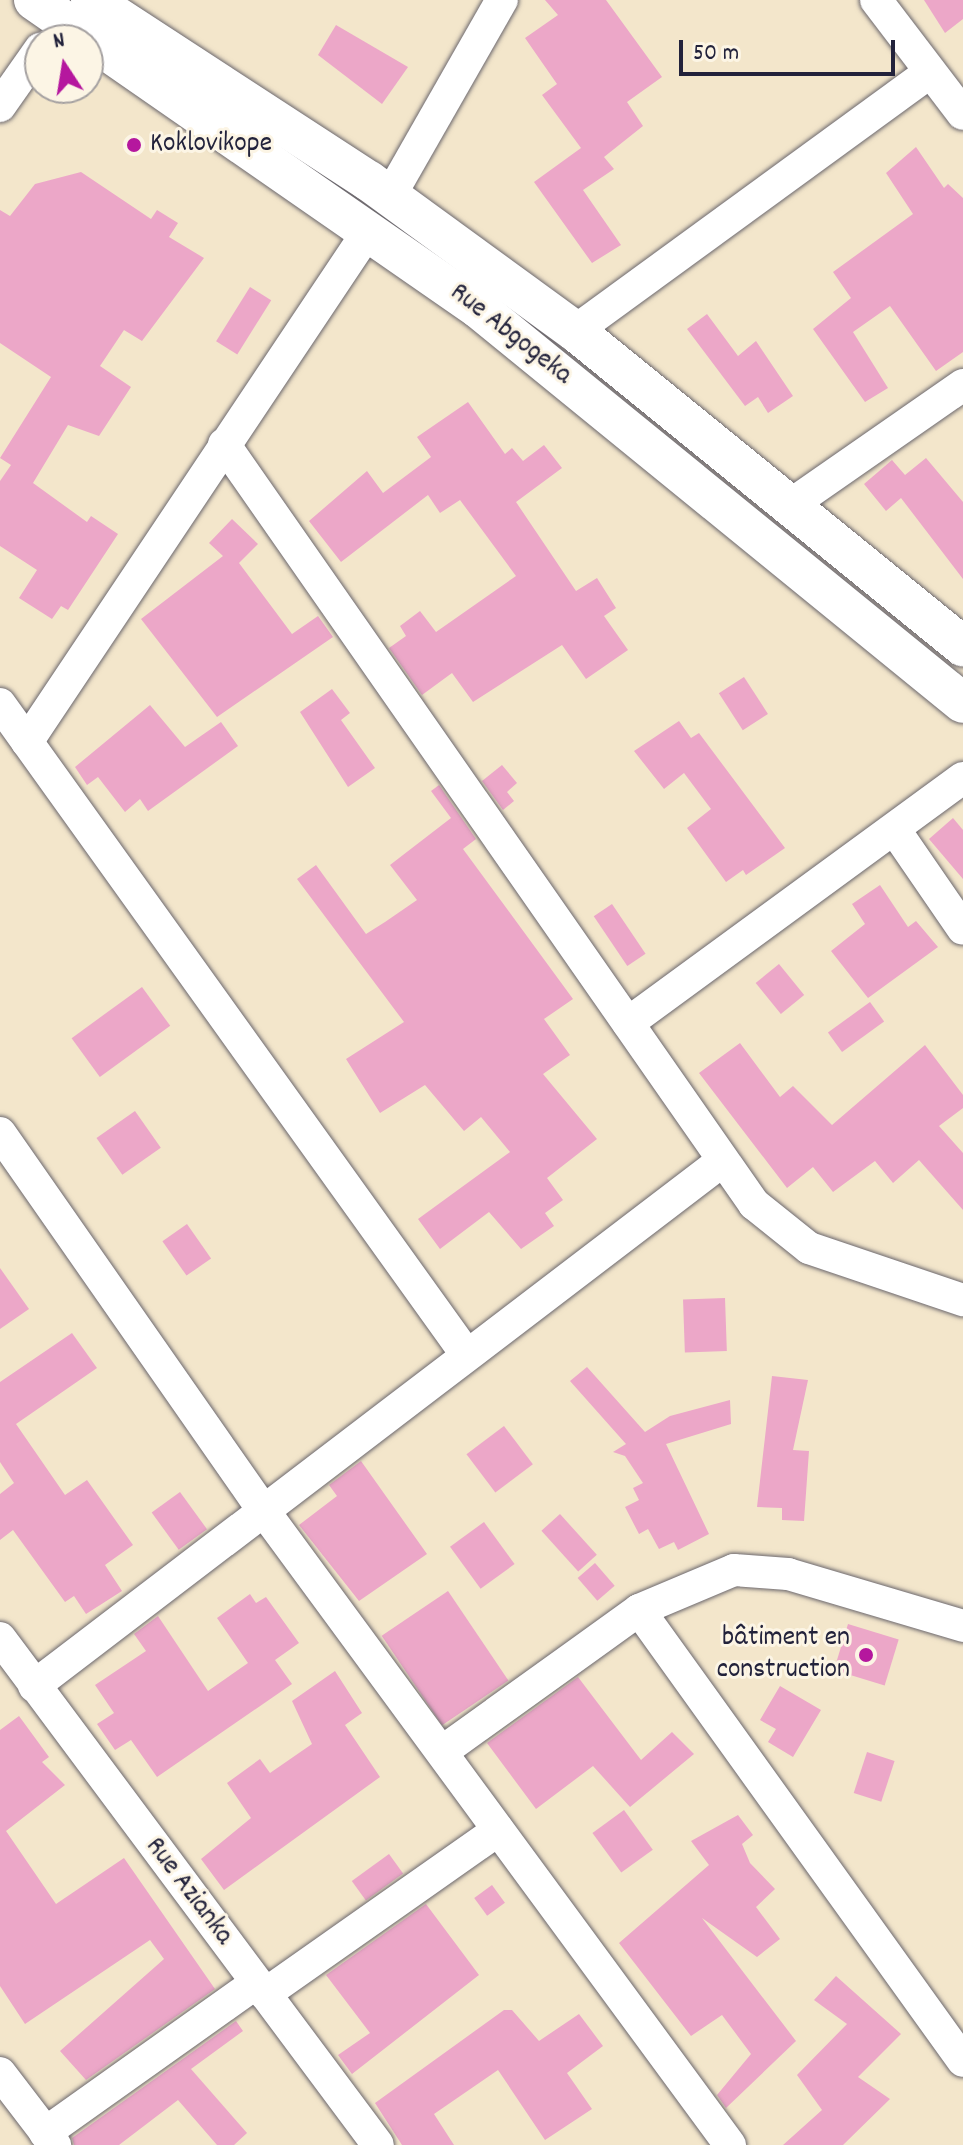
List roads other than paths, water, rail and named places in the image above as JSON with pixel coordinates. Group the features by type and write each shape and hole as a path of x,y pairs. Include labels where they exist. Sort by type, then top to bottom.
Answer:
{"main road":[{"name":"Rue Abgogeka","path":"58,18 390,196 575,331 963,646"},
{"name":"Rue Abgogeka","path":"58,18 478,308 963,703"}],"street":[{"path":"390,196 502,0"},
{"path":"876,0 963,114"},
{"path":"0,106 58,18"},
{"path":"575,331 929,73"},
{"path":"27,742 369,230"},
{"path":"789,506 963,385"},
{"path":"224,444 628,1023 721,1162 772,1222 809,1248 963,1300"},
{"path":"0,704 466,1354"},
{"path":"628,1023 897,833 963,778"},
{"path":"897,833 963,929"},
{"path":"0,1133 263,1509 730,2145"},
{"path":"34,1686 721,1162"},
{"path":"443,1751 639,1610 708,1577 763,1569 963,1626"},
{"path":"639,1610 963,2061"},
{"name":"Rue Azianka","path":"0,1638 378,2145"},
{"path":"0,2073 50,2139 260,1988 498,1830"}],"place":[{"name":"Koklovikope","path":"134,145"},
{"name":"bâtiment en construction","path":"866,1655"}]}
